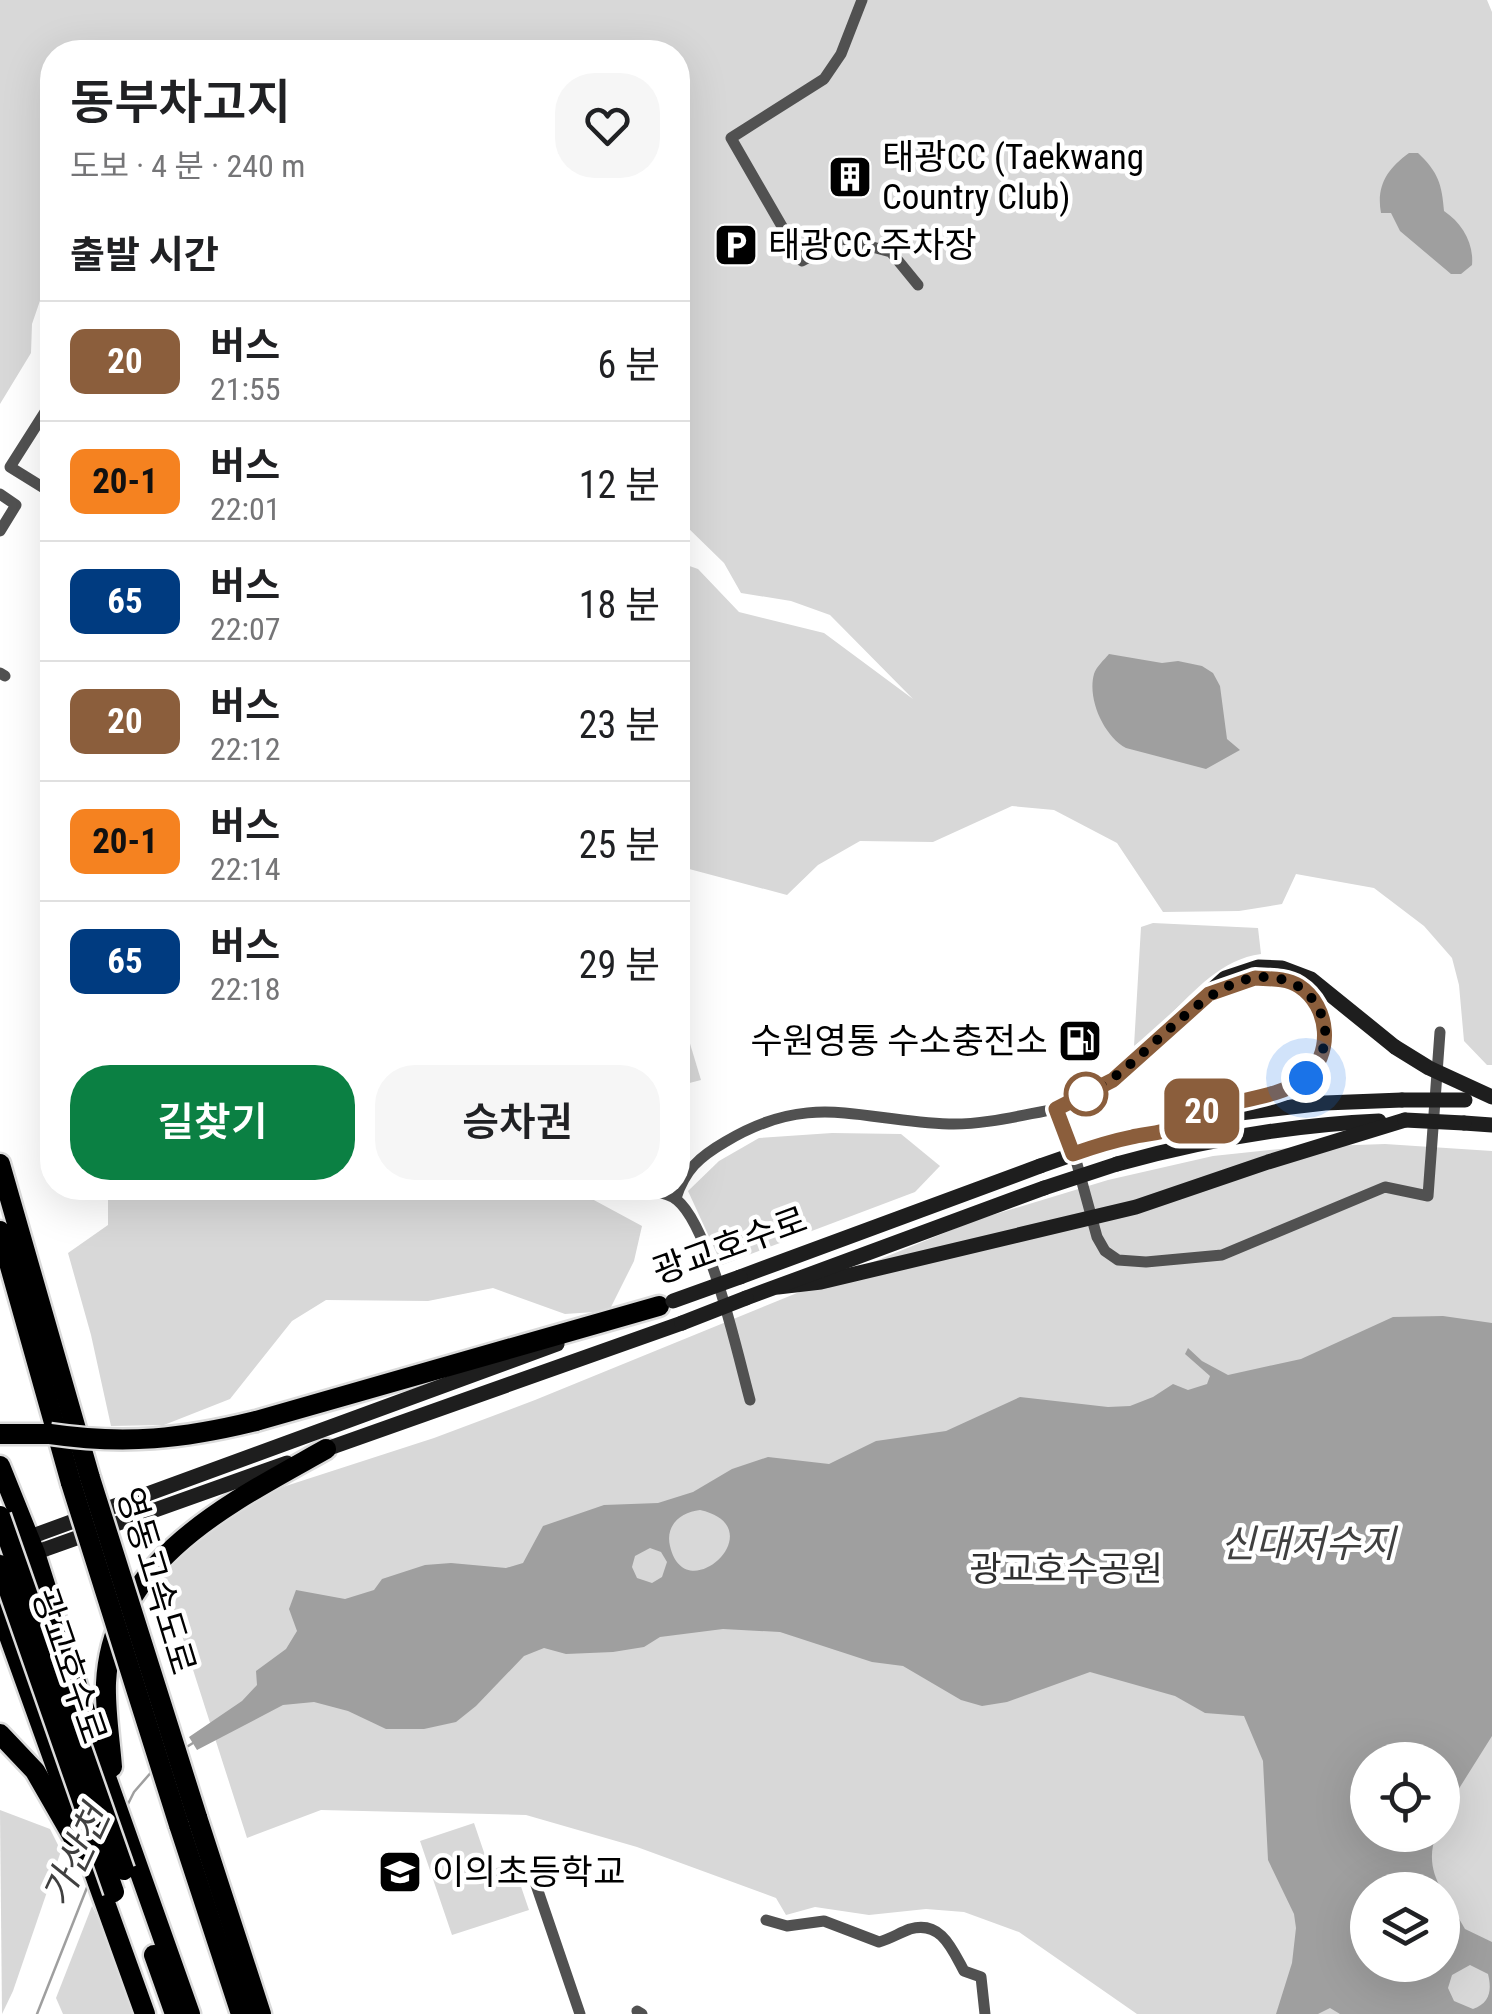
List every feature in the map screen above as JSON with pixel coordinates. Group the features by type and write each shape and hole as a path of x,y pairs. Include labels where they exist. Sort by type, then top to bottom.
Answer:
{"highway":[{"name":"영동고속도로","path":"0,1164 80,1481"},
{"name":"영동고속도로","path":"0,1231 188,1821 242,2014"},
{"path":"0,1434 153,1441 203,1434 666,1304"},
{"path":"110,1774 108,1670 114,1635 132,1596 192,1530 228,1504 326,1449"},
{"path":"0,1466 33,1545 110,1774 128,1862 190,2014"},
{"name":"광교호수로","path":"0,1516 128,1862 174,2014"},
{"name":"광교호수로","path":"0,1565 110,1901 157,2014"},
{"path":"0,1611 77,1832 110,1901 145,2014"},
{"path":"0,1734 35,1771 77,1832"},
{"name":"영동고속도로","path":"188,1821 261,2014"}],"main road":[{"path":"1056,1109 1113,1080 1225,978 1258,967 1282,968 1311,979 1395,1047 1492,1099"},
{"path":"1176,1127 1192,1114 1306,1078 1324,1048 1321,1013 1301,987 1285,980 1255,978 1209,994"},
{"name":"광교호수로","path":"0,1565 33,1545 666,1304 1109,1142 1240,1113 1324,1103 1492,1099"},
{"path":"778,1287 821,1282 1092,1219 1405,1120"},
{"name":"광교호수로","path":"0,1548 33,1545 326,1449 1118,1164 1239,1134 1319,1124 1405,1120 1492,1125"}],"street":[{"path":"862,0 841,54 824,80 731,138 802,261 842,239 890,252 918,285"},
{"path":"40,420 10,467 40,486"},
{"path":"0,494 16,504 0,531"},
{"path":"690,1169 707,1152 750,1126 788,1116 828,1110 950,1124 1056,1109 1105,1251 1118,1260 1146,1262 1222,1254 1385,1187 1428,1196 1440,1032"},
{"path":"678,1200 694,1222 711,1266 750,1400"},
{"path":"534,1879 580,2014"},
{"path":"766,1920 788,1926 824,1921 878,1942 911,1929 929,1927 946,1938 964,1971 981,1976 984,2014"}],"green space":[{"path":"0,0 1487,0 1492,12 1492,1065 1487,1065 1464,1041 1459,985 1452,958 1424,926 1374,888 1296,874 1282,904 1239,911 1163,912 1117,843 1054,810 1012,806 933,842 860,841 818,865 787,895 690,869 690,566 698,569 739,612 824,633 913,699 830,615 791,601 741,593 724,563 690,530 690,40 40,40 40,301 32,324 31,353 0,404"},
{"path":"1153,923 1258,928 1261,954 1224,967 1134,1046 1141,927"},
{"path":"690,1044 701,1080 690,1083"},
{"path":"901,1134 940,1166 915,1192 722,1265 690,1189 719,1161 759,1138"},
{"name":"광교호수공원","path":"1385,1144 1492,1151 1492,2014 1137,2014 1019,1932 964,1912 926,1909 869,1915 815,1907 786,1915 776,1898 637,1847 526,1815 321,1810 247,1838 161,1570 192,1538 258,1495 434,1438 535,1400 976,1220 1108,1180 1213,1156"},
{"path":"108,1200 594,1200 642,1226 634,1261 609,1311 565,1314 493,1288 428,1301 326,1300 292,1321 230,1399 164,1425 111,1426 68,1253 108,1225"},
{"path":"0,1810 50,1829 61,1851 2,2014"},
{"path":"474,1823 490,1870 513,1863 529,1910 452,1935 420,1841"},
{"path":"92,1906 130,1984 140,2014 63,2014 56,1998"}],"water":[{"path":"1409,153 1418,153 1430,166 1440,186 1444,211 1469,241 1472,265 1461,274 1451,274 1400,231 1391,213 1381,213 1380,194 1385,179"},
{"path":"1109,654 1162,663 1178,661 1202,666 1213,673 1220,686 1227,739 1240,750 1206,769 1126,748 1104,726 1093,694 1095,671"},
{"name":"신대저수지","path":"1443,1316 1492,1323 1492,1736 1460,1787 1460,1742 1350,1742 1350,1852 1432,1852 1434,1872 1350,1872 1350,1982 1450,1982 1448,1988 1454,2001 1473,2009 1479,2006 1489,1991 1488,1974 1470,1965 1460,1971 1460,1920 1465,1929 1492,1942 1492,2014 1340,2014 1330,2008 1318,2014 1276,2014 1292,1963 1296,1928 1294,1914 1268,1860 1263,1761 1244,1716 1205,1713 1175,1696 1090,1672 1007,1702 982,1706 961,1700 903,1666 872,1662 780,1632 723,1629 660,1637 644,1647 613,1652 566,1654 544,1648 524,1656 456,1722 424,1729 386,1729 348,1711 314,1702 283,1705 197,1750 189,1737 242,1701 257,1685 256,1671 286,1649 297,1631 289,1609 296,1590 345,1599 374,1590 382,1579 425,1565 506,1568 523,1563 543,1526 604,1505 658,1503 693,1492 732,1469 768,1457 829,1464 876,1441 946,1431 1020,1397 1130,1406 1173,1384 1188,1390 1207,1384 1210,1376 1185,1354 1188,1348 1228,1375 1301,1359 1393,1317","holes":["700,1510 721,1519 729,1532 728,1546 719,1559 692,1571 679,1564 670,1546 672,1526 681,1517","650,1548 661,1552 667,1562 662,1577 652,1583 637,1578 632,1567 635,1556"]}],"waterway":[{"name":"가산천","path":"185,1748 193,1743"},
{"name":"가산천","path":"127,1806 154,1769"},
{"name":"가산천","path":"37,2014 88,1885"}],"bus line":[{"name":"20","path":"1255,978 1285,980 1301,987 1321,1013 1324,1048 1306,1078 1192,1114 1176,1127 1073,1154 1056,1109 1113,1080 1209,994 1255,978"}],"place":[{"name":"태광CC (Taekwang Country Club)","path":"850,177"},
{"name":"태광CC 주차장","path":"736,245"},
{"name":"수원영통 수소충전소","path":"1080,1041"},
{"name":"이의초등학교","path":"400,1872"}],"route":[{"path":"1086,1094 1113,1080 1141,1058 1209,994 1255,978 1285,980 1301,987 1321,1013 1324,1048 1306,1078"}]}
